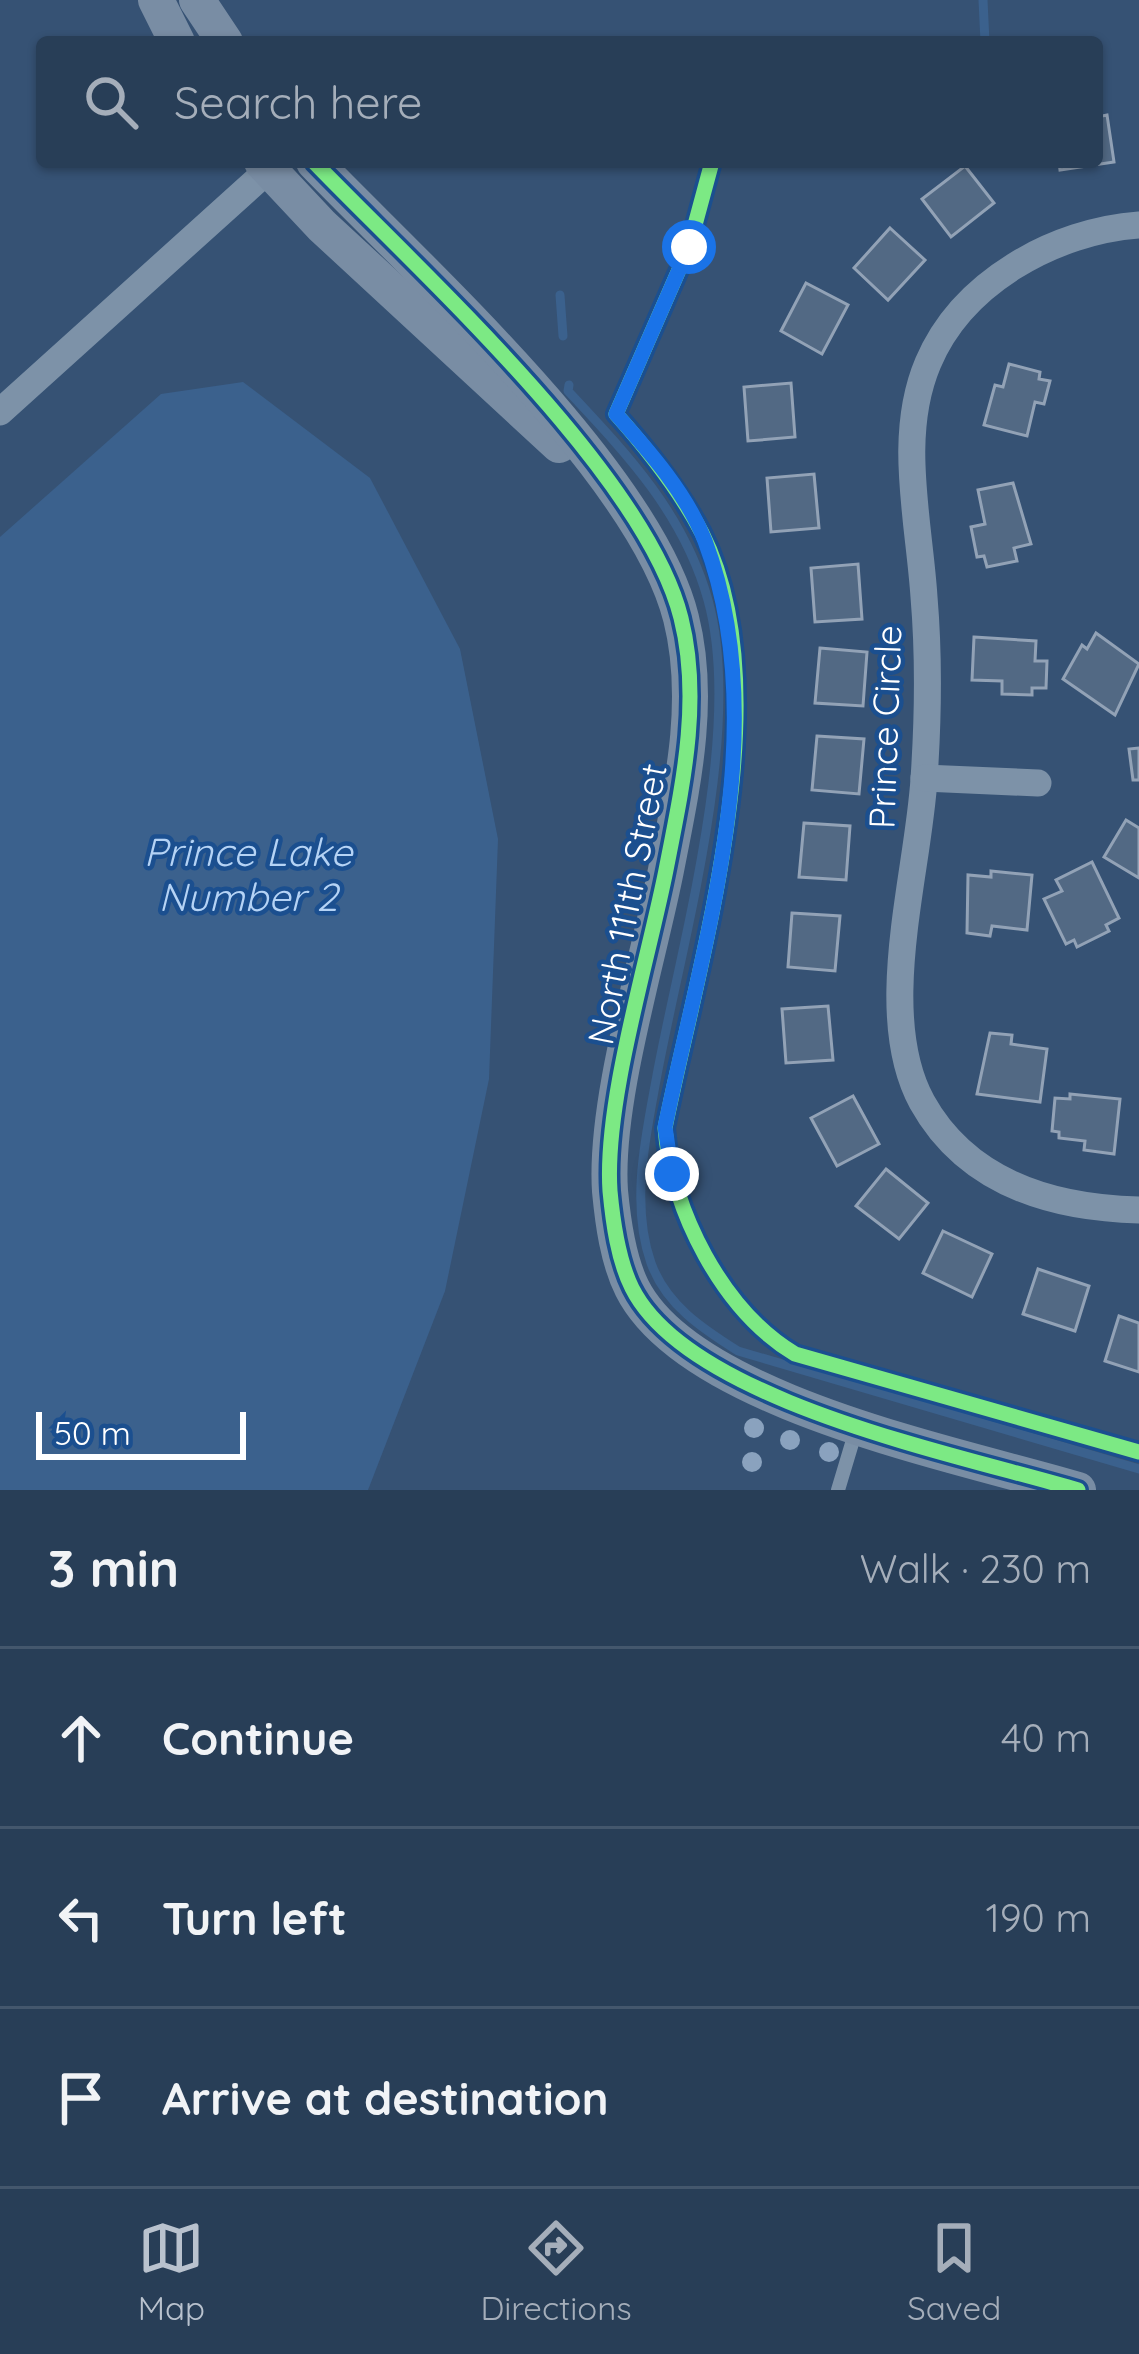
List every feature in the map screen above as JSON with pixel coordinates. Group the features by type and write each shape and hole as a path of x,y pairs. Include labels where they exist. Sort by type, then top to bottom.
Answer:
{"street":[{"path":"156,0 174,36"},
{"path":"197,0 221,36"},
{"name":"North 111th Street","path":"0,412 265,168"},
{"name":"North 111th Street","path":"273,168 521,415 608,484"},
{"name":"North 111th Street","path":"320,168 539,397 608,484 665,571 681,619 690,681 682,788 615,1124 610,1189 618,1248 633,1290 661,1327 701,1360 758,1389 858,1425 1078,1490"},
{"name":"Prince Circle","path":"1139,225 1108,227 1052,244 1001,274 958,314 928,362 910,426 925,603 924,778 899,1010 903,1051 922,1101 953,1145 986,1172 1042,1198 1087,1209 1139,1210"},
{"path":"924,778 1038,783"}],"lane":[{"path":"838,1490 858,1425"}],"water":[{"name":"Prince Lake Number 2","path":"243,382 370,478 460,649 498,839 489,1079 445,1291 368,1490 0,1490 0,537 161,394"}],"building":[{"path":"1107,115 1114,162 1103,164 1103,116"},
{"path":"967,168 994,203 951,237 922,199"},
{"path":"890,228 925,260 888,300 854,268"},
{"path":"806,283 848,305 822,354 781,331"},
{"path":"1009,364 1040,372 1039,379 1050,381 1044,404 1035,402 1027,436 984,425 995,385 1003,387"},
{"path":"791,383 795,437 748,441 744,387"},
{"path":"814,474 819,528 771,532 767,478"},
{"path":"1013,483 1031,544 1014,548 1017,561 987,567 984,556 977,557 971,527 985,524 978,490"},
{"path":"858,564 862,619 815,622 811,568"},
{"path":"1096,633 1139,664 1115,715 1063,679 1082,645 1087,649"},
{"path":"974,637 1036,641 1035,661 1047,661 1046,688 1032,688 1032,695 1002,694 1002,681 972,680"},
{"path":"820,648 867,652 863,706 815,703"},
{"path":"817,736 864,739 859,794 812,790"},
{"path":"1139,748 1139,780 1133,780 1129,749"},
{"path":"1126,820 1139,828 1139,878 1104,857"},
{"path":"804,823 850,826 846,880 799,877"},
{"path":"1092,862 1119,918 1106,925 1109,931 1077,947 1074,940 1066,944 1044,899 1062,891 1056,880"},
{"path":"991,871 1032,875 1027,930 992,926 990,936 967,933 968,875 991,877"},
{"path":"792,913 840,916 835,971 788,967"},
{"path":"828,1006 833,1060 786,1063 782,1009"},
{"path":"990,1033 1012,1035 1011,1044 1047,1049 1040,1102 977,1094"},
{"path":"1070,1094 1120,1099 1114,1154 1084,1150 1085,1141 1059,1138 1059,1132 1052,1131 1055,1098 1070,1099"},
{"path":"853,1096 879,1144 837,1166 811,1118"},
{"path":"886,1169 928,1203 899,1239 856,1206"},
{"path":"943,1231 992,1254 972,1297 923,1273"},
{"path":"1038,1269 1089,1286 1075,1331 1023,1314"},
{"path":"1119,1316 1139,1323 1139,1372 1105,1361"}],"waterway":[{"path":"983,0 985,36"},
{"path":"560,295 563,336"},
{"path":"569,385 568,391 652,487 684,540 708,600 717,652 719,710 705,836 642,1169 645,1240 658,1278 687,1314 738,1351 1139,1469"}],"cycle path":[{"path":"320,168 524,377 577,439 623,501 659,562 681,618 690,681 683,776 620,1075 610,1156 615,1228 632,1288 663,1328 709,1363 767,1393 900,1441 1078,1490"},
{"path":"710,168 689,247 616,414 663,471 702,533 725,597 735,669 735,747 727,827 665,1128 678,1192 705,1256 724,1285 745,1312 795,1354 1139,1452"}],"route":[{"path":"672,1174 665,1127 735,764 732,656 725,604 704,537 666,474 616,414 689,247"}]}
